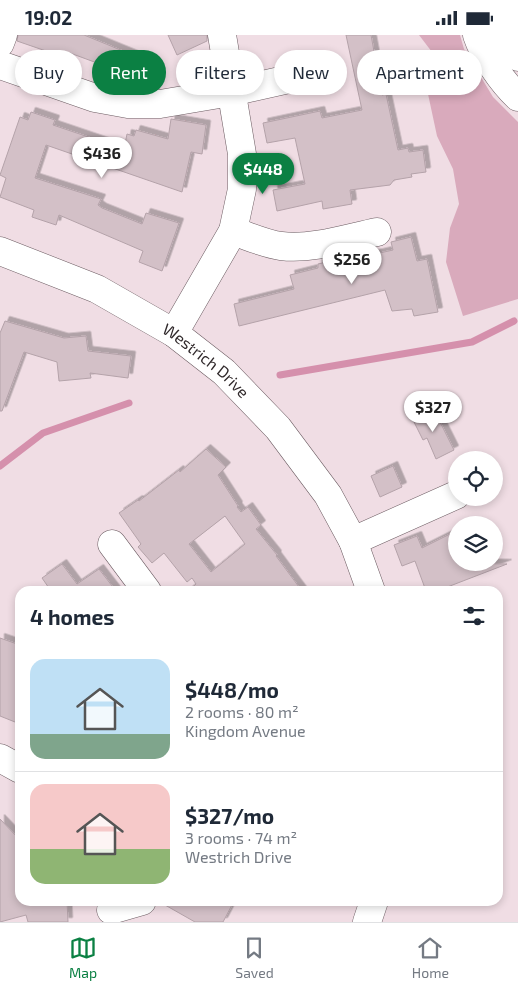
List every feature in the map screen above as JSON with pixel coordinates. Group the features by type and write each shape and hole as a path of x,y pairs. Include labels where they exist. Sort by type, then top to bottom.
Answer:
{"street":[{"path":"0,43 2,35"},
{"path":"222,35 224,50"},
{"path":"477,35 505,84 518,97"},
{"path":"505,35 518,57"},
{"path":"0,65 96,98 128,104 160,104 213,95"},
{"path":"174,333 233,231 242,189 243,173 242,154 232,95"},
{"path":"233,231 281,246 296,247 377,232"},
{"name":"Westrich Drive","path":"0,251 97,289 174,333 224,372 278,428 328,495 353,541 369,586"},
{"path":"353,541 448,499"},
{"path":"112,544 143,586"},
{"path":"0,758 15,766"},
{"path":"110,911 126,906"},
{"path":"367,922 372,906"}],"shaded area":[{"path":"419,35 460,35 465,50 430,50"},
{"path":"482,79 493,97 518,122 518,299 463,316 446,262 450,228 459,204 453,169 437,136 428,95 482,95"}],"building":[{"path":"18,35 84,35 121,50 92,50 92,61 82,57 82,50 43,50 17,41"},
{"path":"168,35 207,35 207,41 188,50 176,50 176,53"},
{"path":"346,35 371,35 374,50 357,50 357,87"},
{"path":"359,95 386,95 398,150 408,148 409,152 423,150 426,172 411,174 412,177 394,180 390,185 350,190 352,204 323,209 322,201 277,211 273,190 305,184 295,138 267,143 263,123 320,111 322,118 362,110"},
{"path":"31,112 55,120 53,125 124,149 127,134 134,136 136,130 168,139 171,119 206,125 202,154 191,152 182,192 46,145 35,178 101,199 98,205 102,208 142,224 146,213 179,223 162,271 139,262 143,251 59,215 56,225 32,217 34,210 0,197 6,178 0,175 20,117 28,120"},
{"path":"411,237 417,261 427,259 438,312 414,316 412,309 392,311 385,290 239,326 234,304 294,289 290,275 318,268 318,264 343,258 344,261 393,250 391,242"},
{"path":"5,321 64,338 86,336 88,351 131,356 128,378 90,373 91,378 59,381 57,362 24,352 2,411 0,411 0,333"},
{"path":"433,408 454,450 448,451 448,453 436,459 427,438 423,440 412,418"},
{"path":"206,449 226,467 218,475 237,507 241,512 248,507 261,525 256,529 298,586 194,586 196,584 192,578 187,582 164,553 152,563 138,547 141,544 119,513 139,501 179,470 180,472","holes":["225,516 245,544 211,572 189,544"]},
{"path":"393,466 402,487 380,497 371,476"},
{"path":"448,535 448,571 489,571 450,586 424,586 415,561 402,566 394,545 417,536 422,548"},
{"path":"62,564 77,584 99,569 112,586 48,586 42,578"},
{"path":"0,638 15,643 15,722 0,716"},
{"path":"0,819 15,835 15,906 67,906 68,922 28,922 26,915 0,922"},
{"path":"167,906 231,906 223,922 195,922"}],"waterway":[{"path":"280,375 472,342 514,321"},
{"path":"0,466 43,433 129,403"}]}
